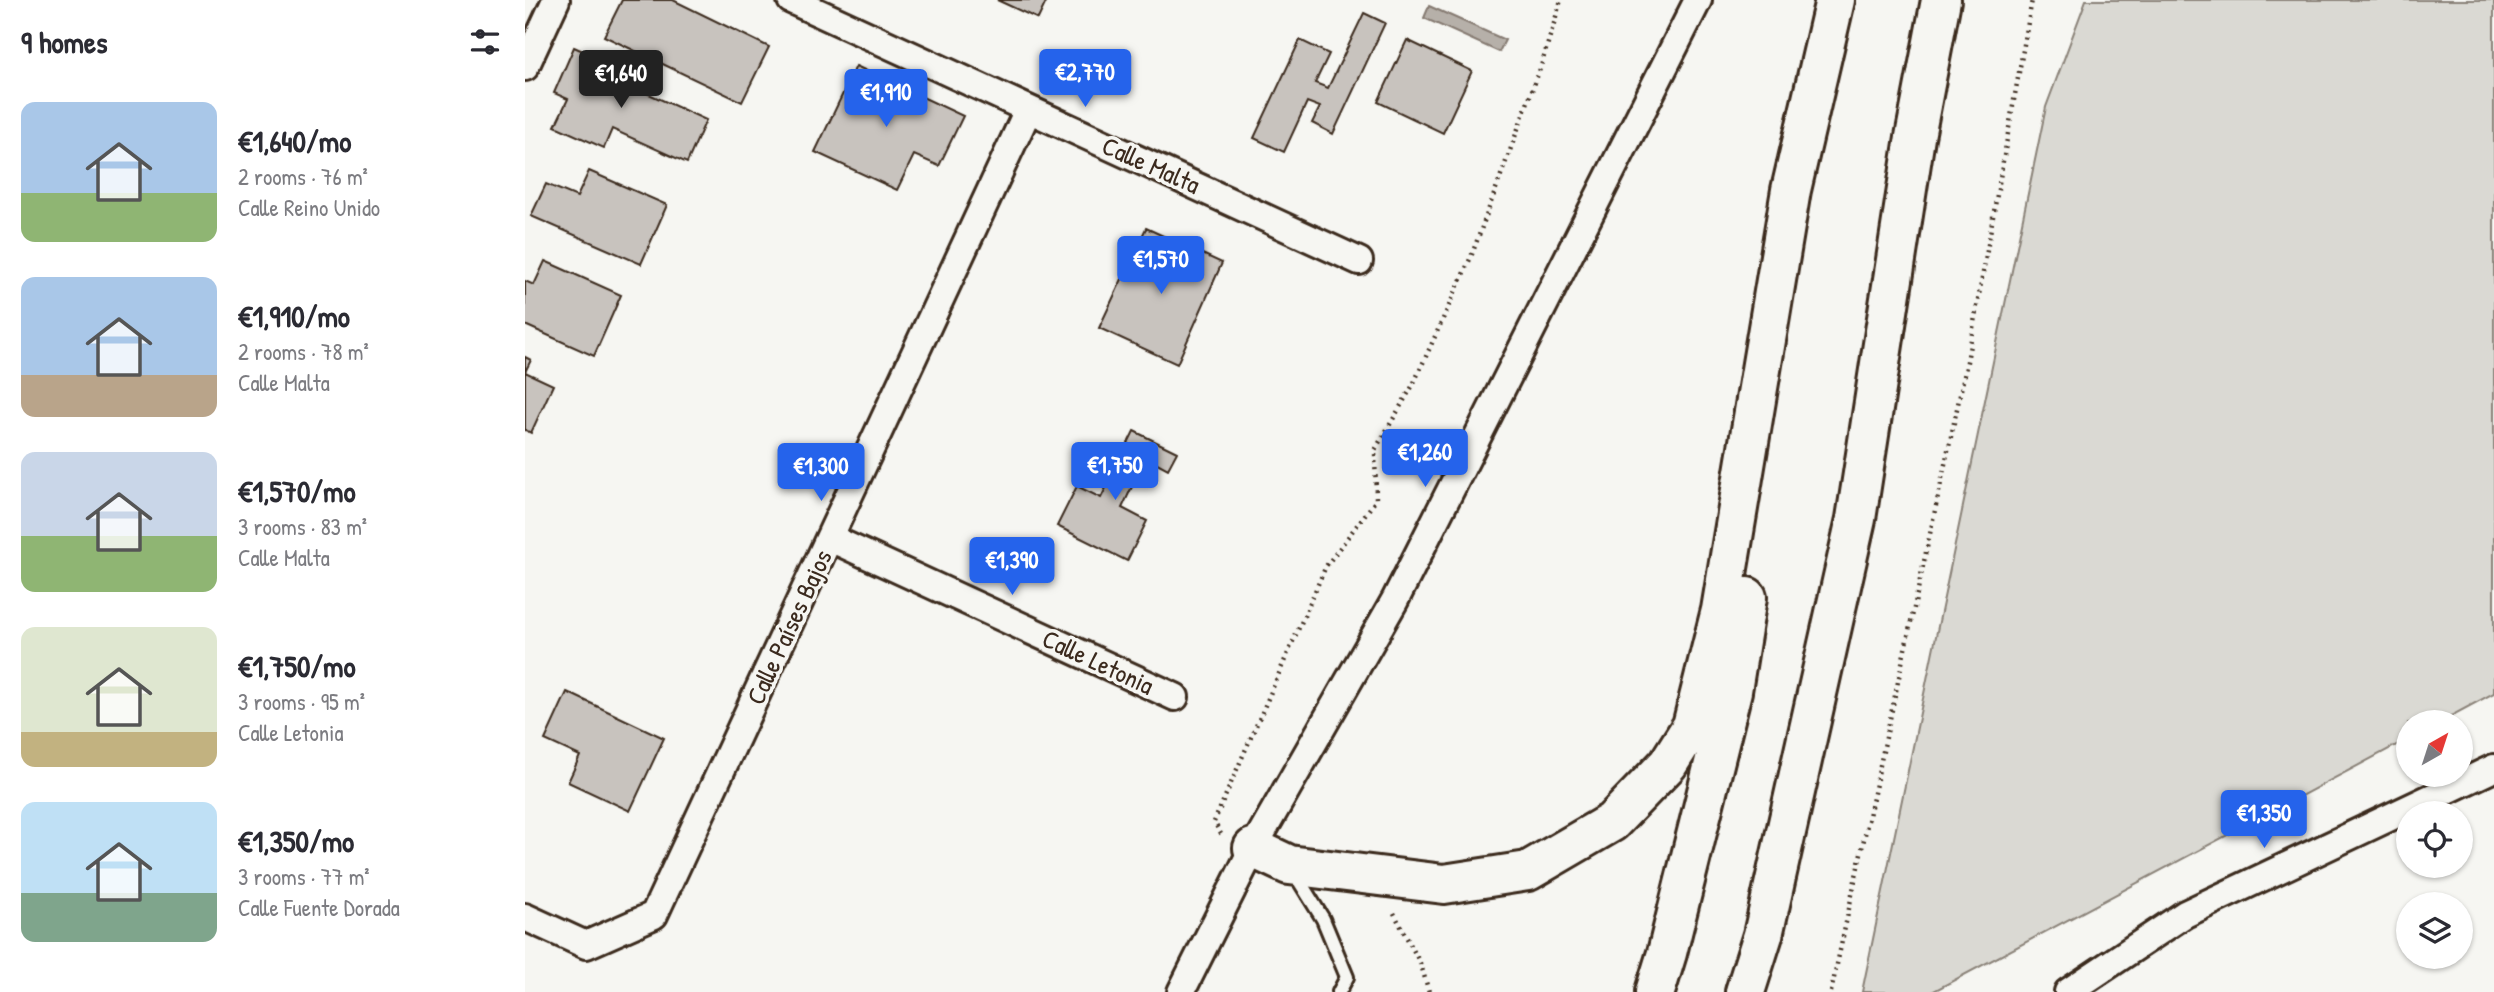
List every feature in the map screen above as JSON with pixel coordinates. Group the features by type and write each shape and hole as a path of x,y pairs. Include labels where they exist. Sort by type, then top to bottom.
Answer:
{"highway":[{"path":"1253,848 1289,865 1444,884 1528,871 1612,822 1668,764 1692,726 1721,610 1791,190 1835,0"},
{"path":"1655,992 1732,691 1841,0"},
{"path":"1745,992 1763,935 1856,519 1915,137 1941,0"}],"street":[{"path":"525,67 557,0"},
{"name":"Calle Malta","path":"791,0 1359,261"},
{"path":"1181,992 1253,848 1395,600 1698,0"},
{"name":"Calle Países Bajos","path":"525,917 586,945 654,915 1028,110"},
{"name":"Calle Letonia","path":"830,538 1175,697"},
{"path":"2067,992 2185,914 2494,768"}],"lane":[{"path":"1289,865 1323,919 1347,977 1339,992"}],"path":[{"path":"1253,848 1224,839 1215,822 1326,566 1376,500 1375,450 1412,385 1471,257 1541,66 1561,0"},
{"path":"1831,992 1966,367 2032,0"},
{"path":"1375,876 1421,965 1429,992"}],"shaded area":[{"path":"2086,0 2494,0 2494,693 2462,710 2396,710 2396,745 1932,992 1862,992 2046,107"},
{"path":"1429,6 1505,40 1499,52 1424,18"}],"building":[{"path":"622,0 673,0 769,47 742,102 604,36"},
{"path":"997,0 1047,0 1038,19"},
{"path":"1364,13 1385,23 1333,134 1312,123 1320,107 1307,102 1284,152 1254,138 1300,40 1329,54 1315,83 1328,88"},
{"path":"1407,40 1472,71 1443,133 1378,102"},
{"path":"574,47 610,63 605,74 706,120 687,163 612,129 604,148 555,126 568,99 554,93"},
{"path":"856,66 963,116 939,166 914,155 897,190 815,152"},
{"path":"589,171 667,205 641,264 531,216 546,184 577,197"},
{"path":"1146,228 1222,263 1177,364 1099,328"},
{"path":"545,261 621,295 594,356 525,325 525,281 534,285"},
{"path":"525,357 531,360 525,372"},
{"path":"525,372 553,385 531,433 525,430"},
{"path":"1134,431 1177,452 1168,469 1146,457 1122,508 1147,521 1127,561 1057,526 1077,486 1101,498"},
{"path":"567,692 664,738 630,811 568,782 580,756 545,740"}]}
